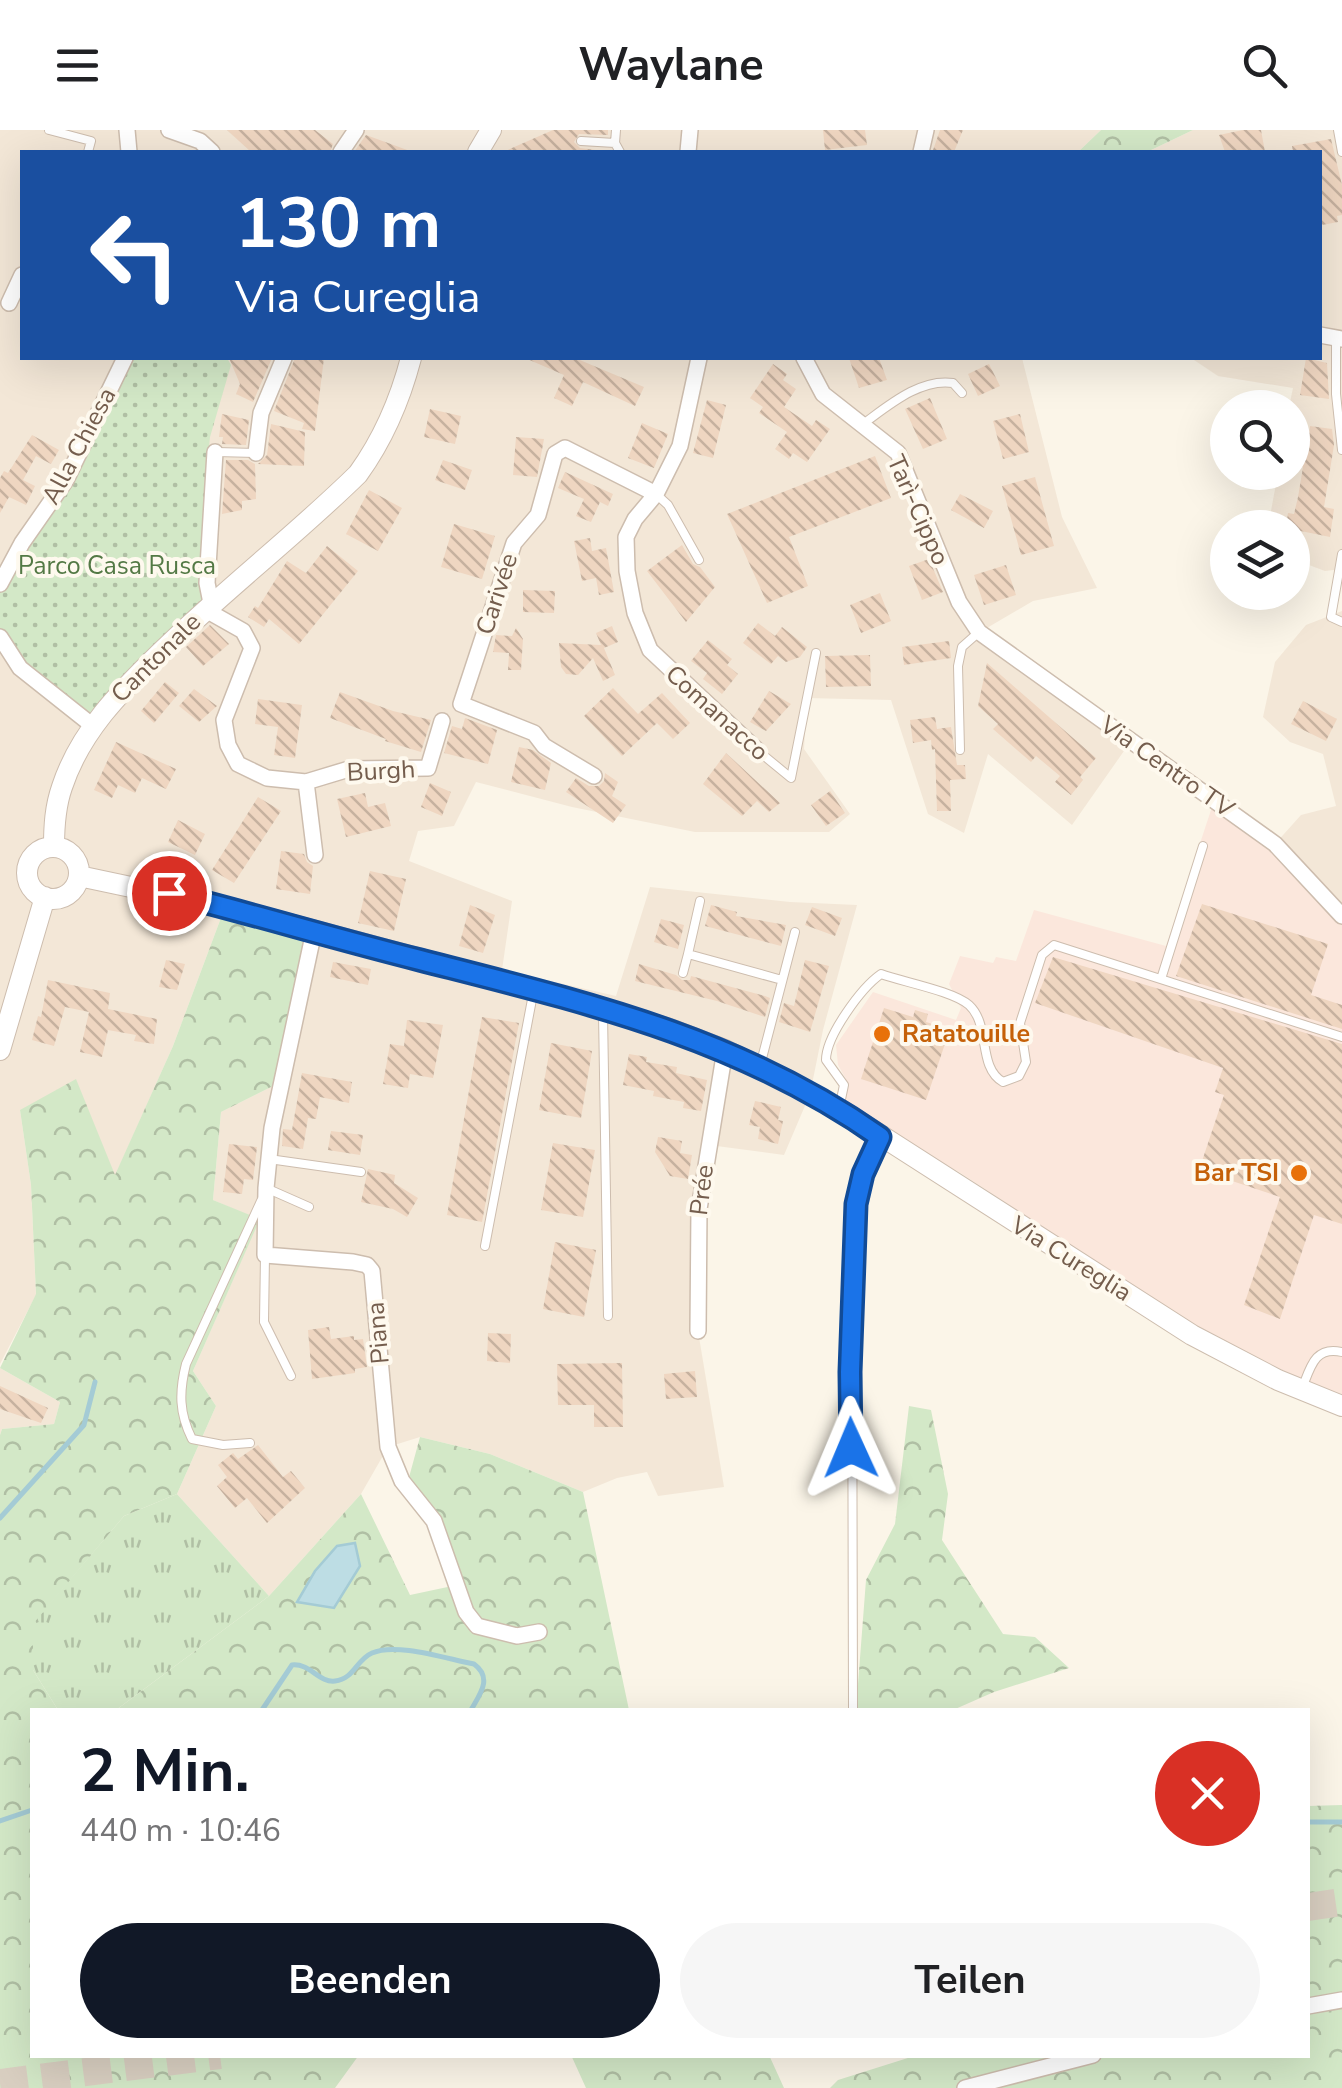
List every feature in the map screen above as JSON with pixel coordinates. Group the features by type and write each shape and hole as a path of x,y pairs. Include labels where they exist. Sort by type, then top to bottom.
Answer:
{"street":[{"path":"169,130 200,141 210,150"},
{"path":"10,303 20,279"},
{"name":"Alla Chiesa","path":"0,584 22,543 66,480 124,360"},
{"path":"256,453 261,413 283,360"},
{"name":"Cantonale","path":"54,847 62,785 93,726 122,690 208,606 358,474 377,448 391,418 410,360"},
{"name":"Comanacco","path":"699,360 680,446 656,494 635,519 625,543 627,571 640,628 658,660 758,750"},
{"name":"Tarì-Cippo","path":"805,360 823,394 898,452 958,602 979,632"},
{"name":"Carivée","path":"594,776 544,746 534,733 461,704 514,542 538,515 555,454 565,448 656,494"},
{"path":"208,606 215,452"},
{"name":"Burgh","path":"208,606 243,631 252,648 224,720 228,744 238,764 268,778 306,782 349,769 428,768 442,721"},
{"name":"Via Centro TV","path":"979,632 1275,844 1342,916"},
{"path":"0,637 20,668 93,726"},
{"path":"306,782 315,856"},
{"path":"54,847 73,856 79,876 63,897 45,897 32,888 27,872 32,857 54,847"},
{"name":"Via Cureglia","path":"79,876 169,893 534,990 670,1028 725,1050 838,1108 1192,1334 1342,1406"},
{"path":"0,1050 45,897"},
{"path":"265,1255 268,1159 280,1083 314,931"},
{"name":"Prée","path":"698,1331 699,1210 725,1050"},
{"name":"Piana","path":"265,1255 353,1262 372,1271 388,1447 402,1481 434,1521 466,1612 476,1626 518,1636 539,1632"},
{"path":"1310,2006 1342,2000"},
{"path":"965,2088 1081,2058"}],"lane":[{"path":"49,130 91,141 89,150"},
{"path":"616,130 619,150"},
{"path":"1338,130 1342,152"},
{"path":"581,141 615,142"},
{"path":"1333,338 1342,450"},
{"path":"862,424 906,394 941,381 953,383 962,393"},
{"path":"215,452 256,453"},
{"path":"656,494 668,505 699,560"},
{"path":"1342,554 1331,617 1342,622"},
{"path":"960,750 958,666 962,647 979,632"},
{"name":"Comanacco","path":"758,750 791,778 816,654"},
{"path":"1161,979 1203,846"},
{"path":"683,974 700,901"},
{"path":"760,1066 796,932"},
{"path":"838,1108 844,1085 826,1060 828,1044 865,988 881,974 961,1000 971,1007 979,1021 991,1071 1007,1082 1020,1076 1025,1068 1018,1030 1042,954 1049,946 1060,946 1342,1038"},
{"path":"688,954 782,980"},
{"path":"484,1246 534,990"},
{"path":"603,1009 608,1316"},
{"path":"853,1708 852,1288 859,1190 880,1137"},
{"path":"268,1159 361,1172"},
{"path":"250,1444 192,1439 182,1419 180,1386 186,1364 266,1188 310,1207"},
{"path":"265,1255 264,1322 291,1376"},
{"path":"1302,1390 1315,1358 1326,1351 1342,1352"}],"shaded area":[{"path":"0,130 1101,130 1080,150 20,150 20,360 1023,360 1062,517 1097,588 1033,601 980,632 1131,741 1072,825 988,754 964,833 928,814 891,700 807,698 804,749 850,814 829,832 695,832 572,807 476,782 454,826 418,831 409,861 512,901 502,970 616,996 650,887 857,905 810,1094 784,1155 709,1145 698,1331 724,1487 658,1496 647,1472 617,1478 583,1492 490,1454 420,1437 388,1447 361,1494 269,1596 177,1494 216,1406 193,1371 259,1220 213,1200 221,1112 279,1083 225,907 173,1046 115,1176 20,1110 31,1185 36,1295 0,1364"},
{"path":"1193,130 1342,130 1342,569 1325,571 1310,565 1310,510 1271,510 1275,490 1310,490 1310,390 1218,376 1194,360 1322,360 1322,150 1151,150"},
{"path":"1342,611 1342,916 1275,844 1301,815 1336,806 1323,754 1290,742 1263,717 1275,662 1306,625"},
{"path":"1213,804 1270,845 1342,920 1342,1401 1190,1324 959,1172 838,1108 846,1079 838,1065 836,1045 873,992 956,1020 961,1008 949,984 960,956 993,963 996,957 1016,961 1034,910 1166,946"},
{"path":"0,1368 60,1402 54,1424 2,1429 0,1435"}],"green space":[{"path":"1101,130 1193,130 1151,150 1080,150"},
{"name":"Parco Casa Rusca","path":"124,360 228,360 231,365 209,447 215,452 211,603 93,726 40,687 0,637 0,585 66,480"},
{"path":"225,907 314,931 279,1083 221,1112 213,1200 260,1219 193,1371 216,1406 177,1494 124,1516 33,1624 33,1670 57,1708 30,1708 30,2058 357,2058 335,2088 0,2088 0,1435 2,1429 54,1424 60,1402 0,1368 36,1294 31,1185 20,1110 76,1079 115,1175 173,1046"},
{"path":"909,1406 931,1410 948,1494 942,1540 1003,1634 1035,1637 1069,1668 958,1708 856,1708 866,1580 895,1524"},
{"path":"420,1437 490,1454 583,1492 629,1708 119,1708 269,1596 361,1494 410,1595 457,1585 408,1481"},
{"path":"177,1494 269,1596 119,1708 57,1708 33,1670 32,1624 124,1516"},
{"path":"1342,1805 1342,2088 830,2088 838,2080 908,2058 1310,2058 1310,1806"},
{"path":"572,2058 770,2058 784,2088 586,2088"}],"water":[{"path":"355,1543 360,1566 334,1608 297,1602 315,1571 337,1546"}],"building":[{"path":"227,130 315,130 333,144 331,150 249,150"},
{"path":"553,130 608,130 608,135 579,134 574,142 580,148 596,150 508,150"},
{"path":"823,130 865,130 867,145 825,150"},
{"path":"940,130 963,130 955,150 933,150"},
{"path":"1261,130 1265,150 1224,150 1219,135"},
{"path":"366,135 407,150 355,150"},
{"path":"1331,139 1342,185 1342,215 1337,216 1338,222 1322,225 1322,150 1293,150 1292,146"},
{"path":"230,360 271,360 253,402 236,394 240,384"},
{"path":"294,360 324,360 315,431 302,429 304,423 274,411"},
{"path":"530,360 580,360 644,387 635,406 583,382 572,406 554,398 564,375"},
{"path":"850,360 880,360 887,380 859,388"},
{"path":"1306,360 1327,363 1329,399 1310,396 1310,390 1301,390"},
{"path":"773,364 787,374 783,380 796,389 784,407 812,426 816,420 830,429 807,462 793,453 789,459 775,449 787,432 759,413 763,407 750,398"},
{"path":"989,364 1000,386 978,396 968,374"},
{"path":"930,398 947,439 923,449 905,409"},
{"path":"707,400 726,405 713,458 693,453"},
{"path":"430,409 461,416 455,444 424,437"},
{"path":"222,414 249,420 246,445 222,444"},
{"path":"1020,414 1029,452 1003,459 993,421"},
{"path":"642,423 668,434 654,468 628,458"},
{"path":"271,424 305,432 304,466 258,464 267,455"},
{"path":"1310,426 1332,429 1334,445 1324,507 1334,509 1330,537 1310,533 1310,510 1295,510 1299,490 1310,490"},
{"path":"32,435 59,450 51,464 36,456 23,480 35,486 26,505 9,497 0,513 0,478 4,471 8,473"},
{"path":"516,437 544,439 537,477 513,475"},
{"path":"875,456 891,498 789,537 808,586 767,603 727,514"},
{"path":"226,460 248,460 255,464 256,499 242,501 242,510 222,514"},
{"path":"443,460 472,470 465,490 435,480"},
{"path":"565,472 613,494 608,506 600,502 591,522 576,516 584,499 558,488"},
{"path":"1035,477 1054,546 1021,555 1002,486"},
{"path":"369,490 402,508 378,551 346,534"},
{"path":"960,494 993,511 984,528 951,510"},
{"path":"454,524 495,536 482,579 441,567"},
{"path":"590,538 592,551 606,548 614,592 599,595 596,578 582,581 574,541"},
{"path":"682,545 693,564 715,587 686,622 647,571"},
{"path":"327,546 358,571 299,644 269,619 264,627 248,617 255,606 258,608 287,561 306,573"},
{"path":"929,559 943,592 922,600 909,566"},
{"path":"1006,565 1016,595 984,605 974,575"},
{"path":"523,590 555,591 554,613 523,612"},
{"path":"880,593 891,621 861,633 850,605"},
{"path":"758,623 775,636 782,627 807,647 800,657 786,662 778,656 771,664 743,643"},
{"path":"210,625 229,644 203,666 186,647"},
{"path":"612,626 618,642 604,648 615,675 603,681 593,658 578,675 566,674 561,667 559,643 601,645 596,633"},
{"path":"516,628 523,639 521,670 508,670 509,653 493,652 496,635 512,636"},
{"path":"708,640 732,659 727,665 738,674 722,694 703,679 707,673 691,661"},
{"path":"949,641 951,658 904,665 902,647"},
{"path":"870,655 871,686 826,687 825,656"},
{"path":"987,663 1096,758 1071,795 1055,782 1060,776 1036,756 1031,762 993,729 998,724 978,706"},
{"path":"165,682 179,693 154,723 141,711"},
{"path":"613,688 638,714 662,693 690,723 673,739 657,723 622,756 584,716"},
{"path":"194,689 217,706 199,722 179,706"},
{"path":"769,691 791,704 766,731 750,722"},
{"path":"340,692 431,720 421,752 330,718"},
{"path":"258,699 302,705 295,758 274,755 278,727 255,724"},
{"path":"1303,701 1337,719 1326,741 1291,724"},
{"path":"935,717 937,729 951,727 957,765 965,765 966,779 950,780 951,811 937,811 935,749 932,750 931,740 913,743 910,720"},
{"path":"465,718 497,730 488,764 444,753 452,726 462,729"},
{"path":"116,742 176,769 166,789 142,778 135,793 118,785 112,798 94,790"},
{"path":"519,747 533,750 551,763 545,790 511,782"},
{"path":"726,753 780,803 769,812 757,801 742,816 703,784"},
{"path":"605,773 618,782 612,796 626,805 613,823 566,792 576,778 589,786 599,786"},
{"path":"430,783 451,792 442,816 421,807"},
{"path":"830,791 845,813 826,826 811,805"},
{"path":"365,793 368,807 385,803 391,826 346,837 337,799"},
{"path":"258,797 281,811 234,883 212,870"},
{"path":"178,820 205,834 195,855 168,842"},
{"path":"281,851 304,854 313,866 310,894 276,889"},
{"path":"370,871 406,879 394,931 358,923"},
{"path":"1202,904 1328,944 1311,995 1342,1005 1342,1029 1176,976"},
{"path":"470,905 495,915 483,953 459,946"},
{"path":"711,905 737,912 736,916 786,925 781,946 705,926"},
{"path":"812,907 842,918 835,936 805,925"},
{"path":"661,919 684,925 678,949 654,942"},
{"path":"1053,957 1342,1044 1342,1224 1314,1215 1280,1319 1244,1305 1280,1197 1199,1170 1224,1095 1215,1092 1223,1068 1035,1003"},
{"path":"166,960 185,964 177,990 159,987"},
{"path":"805,960 829,966 810,1032 779,1022 784,1003 794,1006"},
{"path":"333,962 371,969 368,985 330,977"},
{"path":"639,964 682,980 690,980 691,976 770,998 765,1017 635,981"},
{"path":"48,980 110,993 108,1009 157,1019 154,1044 134,1041 136,1035 108,1030 102,1057 80,1052 89,1012 65,1007 54,1046 32,1040"},
{"path":"884,1008 913,1017 915,1010 928,1014 926,1022 950,1029 926,1100 861,1079"},
{"path":"482,1017 519,1023 482,1222 447,1215"},
{"path":"407,1020 443,1025 433,1078 410,1074 408,1088 383,1084 390,1044 404,1046"},
{"path":"551,1043 592,1051 581,1118 539,1110"},
{"path":"629,1054 647,1057 646,1062 677,1067 676,1073 707,1080 701,1111 683,1108 684,1102 653,1096 654,1091 623,1085"},
{"path":"302,1073 352,1082 349,1103 320,1097 316,1119 308,1118 303,1149 282,1146 283,1129 292,1130"},
{"path":"755,1101 781,1107 778,1120 783,1121 778,1144 758,1139 760,1127 749,1125"},
{"path":"331,1131 363,1135 360,1155 328,1150"},
{"path":"658,1137 682,1141 680,1153 692,1155 688,1179 670,1176 655,1152"},
{"path":"553,1143 595,1150 583,1217 541,1210"},
{"path":"229,1144 257,1147 253,1180 244,1179 242,1194 223,1192"},
{"path":"368,1169 395,1175 394,1183 418,1198 407,1217 393,1209 361,1202"},
{"path":"555,1242 596,1250 584,1317 543,1309"},
{"path":"329,1327 331,1339 363,1339 367,1367 355,1369 355,1373 312,1379 308,1330"},
{"path":"488,1333 511,1334 510,1363 487,1361"},
{"path":"622,1363 623,1427 594,1427 594,1405 558,1405 557,1364"},
{"path":"695,1371 697,1397 666,1399 664,1374"},
{"path":"0,1386 48,1408 41,1423 0,1409"},
{"path":"258,1445 283,1477 291,1471 305,1488 267,1523 247,1498 235,1508 217,1486 227,1477 218,1465 233,1453 238,1459"}],"waterway":[{"path":"0,1518 84,1425 95,1382"},
{"path":"263,1708 292,1665 335,1681 347,1677 372,1653 394,1649 474,1664 484,1680 472,1708"},
{"path":"0,1821 30,1811"},
{"path":"1310,1822 1342,1822"}],"tunnel":[{"path":"1310,1907 1342,1902"},
{"path":"0,2083 196,2058"}],"place":[{"name":"Ratatouille","path":"882,1034"},
{"name":"Bar TSI","path":"1299,1173"}],"route":[{"path":"169,893 670,1028 760,1066 838,1108 880,1137 860,1182 856,1204 851,1448"}]}
